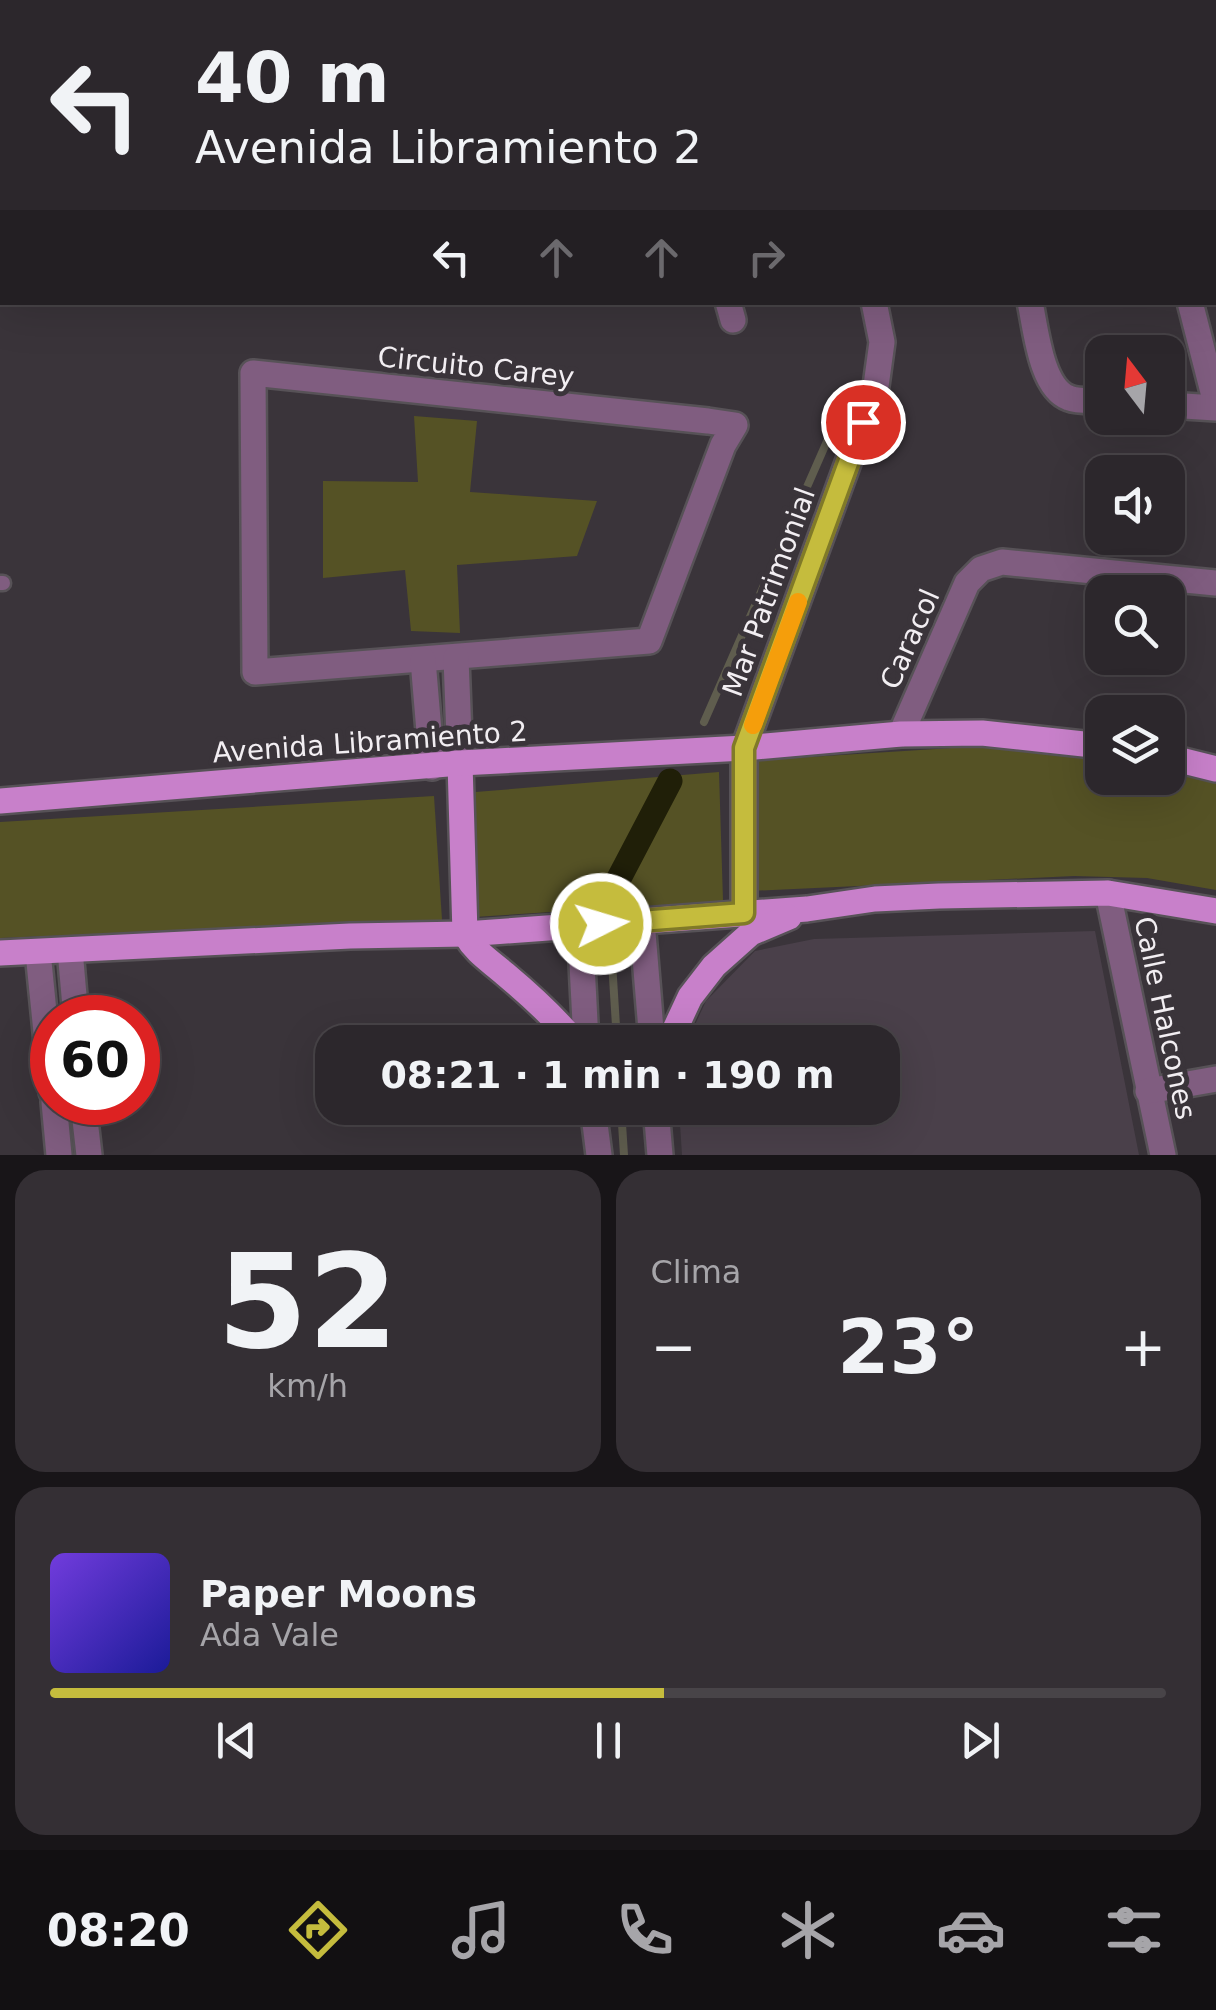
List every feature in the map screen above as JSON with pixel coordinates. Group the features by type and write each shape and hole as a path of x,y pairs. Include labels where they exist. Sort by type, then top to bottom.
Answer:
{"main road":[{"name":"Avenida Libramiento 2","path":"0,801 901,734 982,733 1085,744"},
{"path":"1185,761 1216,768"},
{"path":"460,764 465,934 474,949 560,1025"},
{"path":"0,953 465,934 807,909 891,898 1108,893 1216,910"},
{"path":"677,1025 690,997 714,966 752,932 807,909"}],"street":[{"name":"Mar Patrimonial","path":"744,748 876,386 882,342 875,305"},
{"path":"1031,305 1052,386 1070,399 1085,400"},
{"path":"1185,405 1216,406 1191,305"},
{"name":"Circuito Carey","path":"423,660 254,672 253,373 735,425 723,445 650,641 456,658"},
{"name":"Caracol","path":"901,734 967,583 982,569 1002,562 1216,583"},
{"path":"432,767 423,660 456,658 460,764"},
{"path":"744,748 744,913"},
{"name":"Calle Halcones","path":"1108,893 1163,1155"},
{"path":"642,920 651,1025"},
{"path":"580,925 585,1025"},
{"path":"70,950 74,995"},
{"path":"38,952 42,995"},
{"path":"1148,1090 1216,1079"},
{"path":"56,1125 59,1155"},
{"path":"85,1125 89,1155"},
{"path":"595,1125 599,1155"},
{"path":"657,1125 660,1155"}],"shaded area":[{"path":"414,416 477,421 470,492 597,501 577,556 457,565 460,633 411,631 405,570 323,578 323,481 418,482"},
{"path":"999,745 1085,754 1085,795 1185,795 1185,773 1216,783 1216,890 1147,878 1074,876 750,891 748,761"},
{"path":"719,772 723,901 474,917 463,793"},
{"path":"434,796 442,920 0,938 0,822"},
{"path":"1095,931 1139,1155 682,1155 680,1125 900,1125 900,1025 695,1025 706,1001 755,951 814,939"}],"waterway":[{"path":"704,722 842,407"},
{"path":"605,905 670,781"},
{"path":"612,962 616,1025"},
{"path":"622,1125 624,1155"}],"slow traffic":[{"path":"753,725 798,602"}],"route":[{"path":"601,924 744,913 744,748 863,422"}]}
